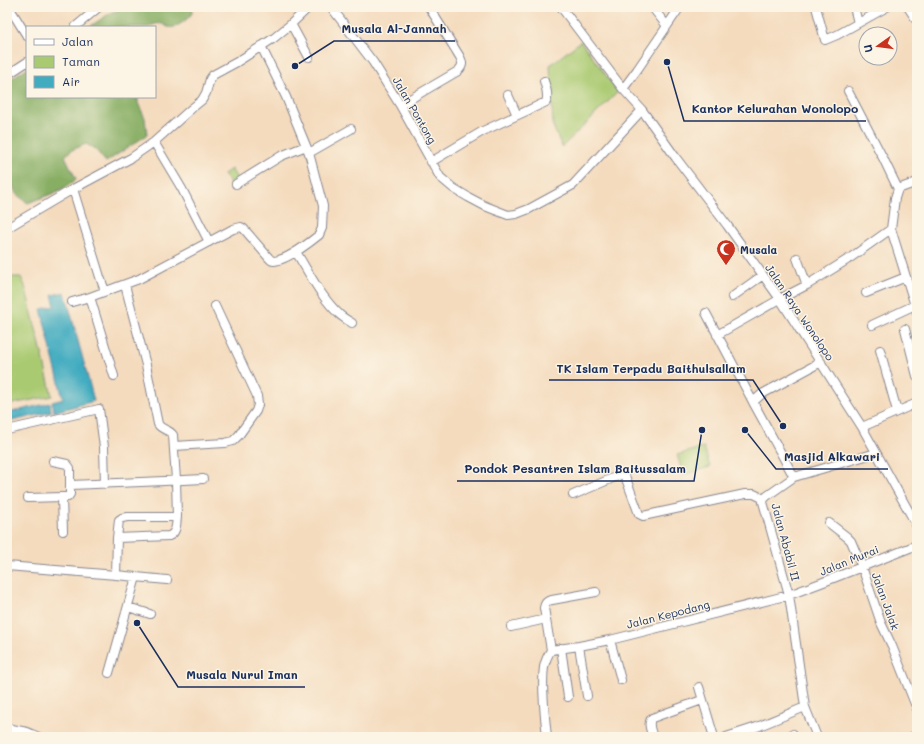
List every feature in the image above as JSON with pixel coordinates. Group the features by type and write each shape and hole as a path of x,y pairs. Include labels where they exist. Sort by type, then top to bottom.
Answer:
{"street":[{"path":"9,7 26,34"},
{"path":"76,26 99,7"},
{"path":"7,228 73,189 131,158 154,142 202,100 213,75 274,38 309,7"},
{"name":"Jalan Pontong","path":"331,7 373,62 400,105 431,162 483,131 546,102 547,96 544,81"},
{"path":"400,105 461,68 462,64 460,57 429,7"},
{"name":"Jalan Raya Wonolopo","path":"561,7 570,21 623,89 642,110 780,299 862,427 917,525"},
{"path":"652,7 667,26"},
{"path":"623,89 638,70 680,7"},
{"path":"816,7 825,40 887,7"},
{"path":"854,7 858,23"},
{"path":"908,7 917,21"},
{"path":"291,24 309,57"},
{"path":"72,302 139,279 234,229 241,227 272,261 276,261 296,252 319,235 322,228 323,206 307,149 286,97 261,46"},
{"path":"7,75 26,63"},
{"path":"848,91 898,189 895,198 891,229 916,308 872,325"},
{"path":"508,95 517,115"},
{"path":"431,162 440,177 453,188 500,213 508,215 516,214 529,209 573,185 642,110"},
{"path":"236,184 281,156 307,149 352,129"},
{"path":"154,142 182,190 209,242"},
{"path":"898,189 917,182"},
{"path":"73,189 105,291"},
{"path":"717,335 807,285 850,258 891,229"},
{"path":"296,252 328,301 339,314 352,323"},
{"path":"797,258 807,285"},
{"path":"732,297 763,275"},
{"path":"866,293 906,277"},
{"path":"117,538 172,535 175,532 177,516 173,435 172,433 160,428 158,424 146,365 125,285"},
{"path":"90,296 114,376"},
{"path":"174,446 225,443 233,441 256,411 258,405 257,396 214,306"},
{"path":"706,313 794,477"},
{"path":"905,329 917,376"},
{"path":"880,350 897,411"},
{"path":"753,402 762,394 821,362"},
{"path":"862,427 917,403"},
{"path":"7,430 99,409 104,447 105,484"},
{"name":"Jalan Ababil II","path":"817,737 805,706 789,595 763,502 764,499 794,477 876,453"},
{"path":"28,498 62,497 69,495 71,485 70,468 67,464 53,462"},
{"path":"573,495 623,474 639,514 643,516 745,494 754,494 764,499"},
{"path":"71,485 203,479"},
{"path":"62,497 62,530"},
{"path":"116,575 119,520 122,518 177,516"},
{"name":"Jalan Jalak","path":"830,523 851,541 917,709"},
{"name":"Jalan Murai","path":"789,595 917,545"},
{"path":"7,566 167,580"},
{"path":"109,673 136,577"},
{"path":"547,737 544,714 543,679 544,666 551,650 544,608 545,604 547,601 596,592"},
{"name":"Jalan Kepodang","path":"551,650 610,640 789,595"},
{"path":"128,607 150,614"},
{"path":"511,627 546,619"},
{"path":"610,640 620,680"},
{"path":"579,646 586,696"},
{"path":"561,648 568,697"},
{"path":"698,687 714,737"},
{"path":"653,737 649,724 652,718 702,700"},
{"path":"726,737 805,706"},
{"path":"7,728 27,732 39,737"},
{"path":"912,737 917,734"}],"green space":[{"path":"120,7 192,7 191,15 184,22 171,27 161,24 152,26 91,26 112,12 119,10"},
{"path":"581,41 618,92 562,147 553,126 550,65"},
{"path":"26,69 26,98 138,98 138,103 145,118 147,135 106,162 95,149 86,144 72,150 65,156 76,179 61,190 28,203 16,194 7,174 7,81"},
{"path":"231,169 238,180 231,185 224,174"},
{"path":"7,277 21,277 25,286 52,396 7,405"},
{"path":"704,447 710,467 683,475 677,455"}],"water":[{"path":"65,292 94,401 54,412 52,402 63,399 41,309 55,306 52,295"},
{"path":"50,403 51,412 7,422 7,413"}],"place":[{"name":"Kantor Kelurahan Wonolopo","path":"667,62"},
{"name":"Musala Al-Jannah","path":"295,66"},
{"name":"Musala","path":"726,266"},
{"name":"TK Islam Terpadu Baithulsallam","path":"783,426"},
{"name":"Pondok Pesantren Islam Baitussalam","path":"702,430"},
{"name":"Masjid Alkawari","path":"745,430"},
{"name":"Musala Nurul Iman","path":"137,623"}]}
